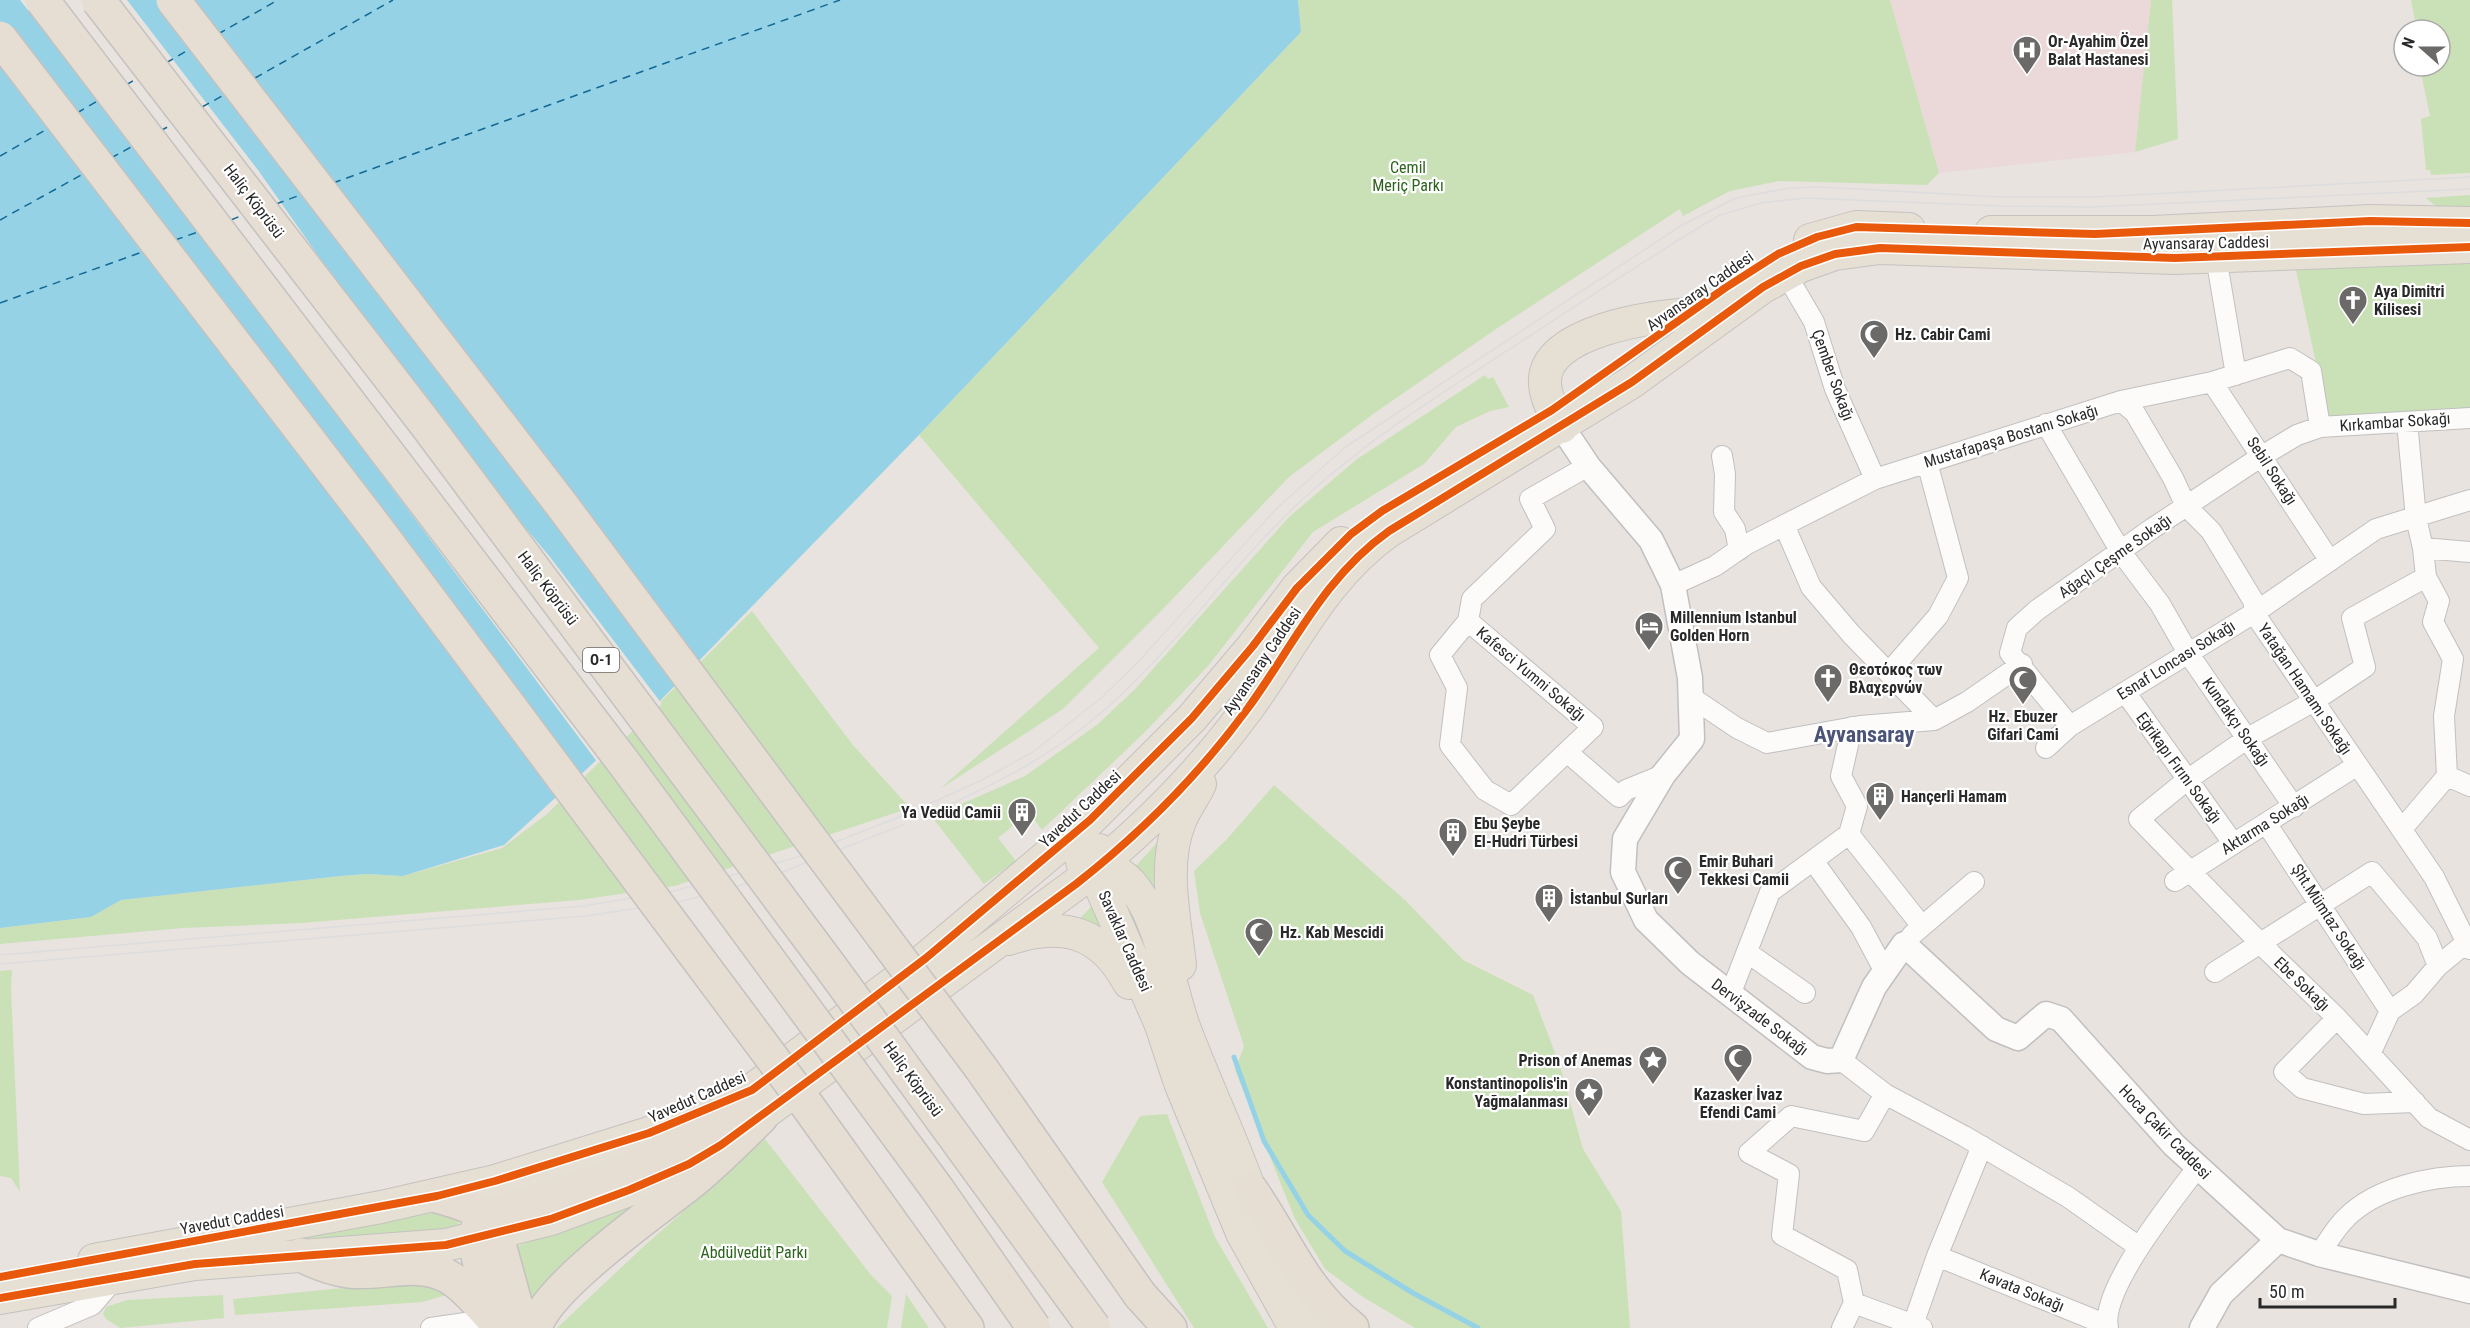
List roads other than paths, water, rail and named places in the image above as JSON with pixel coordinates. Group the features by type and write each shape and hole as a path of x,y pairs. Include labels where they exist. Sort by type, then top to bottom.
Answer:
{"highway":[{"name":"O-1","path":"42,0 624,763 945,1199 1034,1328"},
{"name":"Haliç Köprüsü","path":"98,0 439,441 843,984 1094,1328"},
{"path":"173,0 561,504 981,1068 1140,1294 1170,1328"},
{"path":"0,38 380,533 800,1094 967,1328"},
{"path":"486,1230 678,1145 715,1122 756,1103"},
{"path":"535,1328 541,1312 565,1286 726,1153 756,1103"},
{"path":"1251,1190 1313,1292 1329,1310 1352,1328"},
{"path":"437,1196 467,1206 486,1230 503,1325"},
{"path":"301,1256 325,1266 351,1272 401,1268 436,1271 450,1278 503,1325"},
{"path":"1140,1294 1156,1328"}],"main road":[{"name":"Ayvansaray Caddesi","path":"1099,866 1173,798 1218,748 1250,706 1330,584 1362,552 1389,531 1557,418 1725,288 1778,254 1817,237 1856,227 2095,234 2379,221 2470,223"},
{"path":"2341,252 2368,238 2379,221"},
{"name":"Ayvansaray Caddesi","path":"1254,646 1297,588 1351,534 1382,511 1557,418 1632,382 1786,274 1835,254 1880,248 2109,258 2216,257 2470,247"},
{"path":"1557,418 1545,384 1546,372 1553,359 1607,327 1655,317 1691,314"},
{"path":"1037,866 1062,861 1099,866 1098,854 1101,841 1208,729 1237,685 1254,646"},
{"name":"Yavedut Caddesi","path":"756,1103 1037,866 1117,794 1192,718 1254,646"},
{"path":"1183,1022 1171,855 1180,821 1218,748"},
{"name":"Yavedut Caddesi","path":"0,1277 437,1196 622,1142 670,1125 756,1103 991,944 1099,866"},
{"name":"Savaklar Caddesi","path":"1295,1328 1242,1233 1180,1083 1161,1025 1102,890 1099,866 1117,870 1138,892 1156,933 1183,1022 1270,1241 1287,1274 1323,1328"},
{"path":"991,944 1029,933 1062,930 1078,933 1100,944 1118,963 1180,1083"},
{"path":"0,1298 195,1264 416,1248 486,1230"}],"street":[{"path":"2216,257 2236,375"},
{"name":"Çember Sokağı","path":"1786,274 1814,322 1835,389 1875,479"},
{"name":"Mustafapaşa Bostanı Sokağı","path":"1673,585 1715,566 1739,549 1875,479 2121,401 2212,382 2290,358 2311,371 2320,427"},
{"name":"Sebil Sokağı","path":"2212,382 2330,561"},
{"name":"Yatağan Hamamı Sokağı","path":"2121,401 2135,413 2173,478 2186,506 2211,531 2254,602 2254,613 2434,878 2468,946"},
{"path":"1557,418 1587,466 1651,540 1673,585 1690,678 1691,697 1737,728 1767,742 1852,727 1934,720 1968,702 2022,664"},
{"name":"Kırkambar Sokağı","path":"2320,427 2470,418"},
{"path":"2407,422 2416,518 2423,548 2426,577 2439,601 2433,622 2453,658 2470,668"},
{"name":"Kundakçı Sokağı","path":"2046,424 2121,552 2160,604 2188,653 2294,807"},
{"name":"Ağaçlı Çeşme Sokağı","path":"2070,726 2022,664 2010,653 2017,628 2186,506 2297,435 2320,427"},
{"path":"1722,456 1725,474 1724,512 1735,529 1739,549"},
{"path":"1890,671 1938,616 1958,578 1927,462"},
{"path":"1587,466 1530,499 1545,529 1473,599 1468,621 1440,655 1457,688 1450,745 1485,789 1511,804 1567,752 1619,797 1626,790 1663,776"},
{"name":"Esnaf Loncası Sokağı","path":"2046,748 2070,726 2254,613 2376,529 2470,500"},
{"path":"1785,527 1811,587 1851,633 1890,671 1934,720"},
{"path":"2423,548 2470,552"},
{"path":"2187,780 2248,738 2314,701 2365,667 2352,618 2426,577"},
{"name":"Kafesci Yumni Sokağı","path":"1468,621 1593,727 1567,752"},
{"path":"2402,829 2447,776 2444,716 2453,658"},
{"name":"Eğrikapı Fırını Sokağı","path":"2125,692 2233,843"},
{"name":"Dervişzade Sokağı","path":"1691,697 1692,739 1663,776 1626,839 1623,872 1646,920 1690,963 1812,1057 1841,1060"},
{"path":"1730,995 1770,892 1814,862 1849,834 1857,806 1841,776 1852,727"},
{"name":"Aktarma Sokağı","path":"2183,876 2356,766"},
{"path":"2470,778 2447,776 2470,786"},
{"name":"Ebe Sokağı","path":"2187,780 2139,819 2183,876 2259,943 2337,1018 2429,1118 2470,1140"},
{"name":"Şht.Mümtaz Sokağı","path":"2266,823 2390,1011"},
{"path":"1849,834 1921,925"},
{"path":"1814,862 1861,927 1884,970"},
{"path":"2215,972 2372,872 2427,938 2438,966"},
{"path":"1974,882 1921,925 1884,970 1841,1060 1885,1094 1982,1146 2068,1197 2139,1247"},
{"name":"Hoca Çakir Caddesi","path":"1904,944 1996,1029 2018,1038 2046,1014 2061,1019 2197,1168 2278,1240 2319,1254 2470,1290"},
{"path":"2370,1054 2390,1011 2414,993 2438,966 2468,946"},
{"path":"1748,953 1805,993"},
{"path":"2337,1018 2284,1072 2302,1088 2364,1104 2415,1102"},
{"path":"1842,1328 1854,1303 1847,1270 1782,1235 1789,1174 1749,1153 1791,1116 1864,1131 1885,1094"},
{"path":"1854,1303 1917,1326 1937,1256 1982,1146"},
{"path":"2108,1326 2107,1311 2139,1247 2197,1168"},
{"path":"2319,1254 2347,1217 2373,1198 2417,1183 2470,1176"},
{"path":"2202,1328 2222,1294 2278,1240"},
{"name":"Kavata Sokağı","path":"1937,1256 2108,1326"},
{"path":"38,1328 92,1305 117,1277"},
{"path":"431,1328 503,1325"}],"water":[{"path":"0,0 1298,0 1301,32 919,435 652,709 504,845 403,876 367,874 341,876 121,900 91,917 0,928"}],"waterway":[{"path":"1234,1057 1264,1141 1308,1215 1345,1251 1413,1293 1478,1328"}],"tram line":[{"path":"0,955 583,906 674,891 798,857 914,811 982,780 1033,752 1101,698 1140,660 1276,509 1344,448 1682,225 1736,198 1790,188 1821,187 2001,197 2093,197 2470,177"},
{"path":"924,816 1010,775 1071,737 1090,722 1149,667 1285,517 1314,489 1365,448 1418,409 1648,259 1720,215 1761,203 1805,198 1999,206 2092,207 2470,189"},
{"path":"0,964 586,916 678,902 777,874 905,824"}],"place":[{"name":"Or-Ayahim Özel Balat Hastanesi","path":"2027,76"},
{"name":"Aya Dimitri Kilisesi","path":"2353,326"},
{"name":"Hz. Cabir Cami","path":"1874,360"},
{"name":"Millennium Istanbul Golden Horn","path":"1649,652"},
{"name":"Θεοτόκος των Βλαχερνών","path":"1828,704"},
{"name":"Hz. Ebuzer Gifari Cami","path":"2023,706"},
{"name":"Hançerli Hamam","path":"1880,822"},
{"name":"Ya Vedüd Camii","path":"1022,838"},
{"name":"Ebu Şeybe El-Hudri Türbesi","path":"1453,858"},
{"name":"Emir Buhari Tekkesi Camii","path":"1678,896"},
{"name":"İstanbul Surları","path":"1549,924"},
{"name":"Hz. Kab Mescidi","path":"1259,958"},
{"name":"Kazasker İvaz Efendi Cami","path":"1738,1084"},
{"name":"Prison of Anemas","path":"1653,1086"},
{"name":"Konstantinopolis'in Yağmalanması","path":"1589,1118"}],"district":[{"name":"Ayvansaray","path":"1864,734"}],"park label":[{"name":"Cemil Meriç Parkı","path":"1408,176"},
{"name":"Abdülvedüt Parkı","path":"754,1252"}]}
